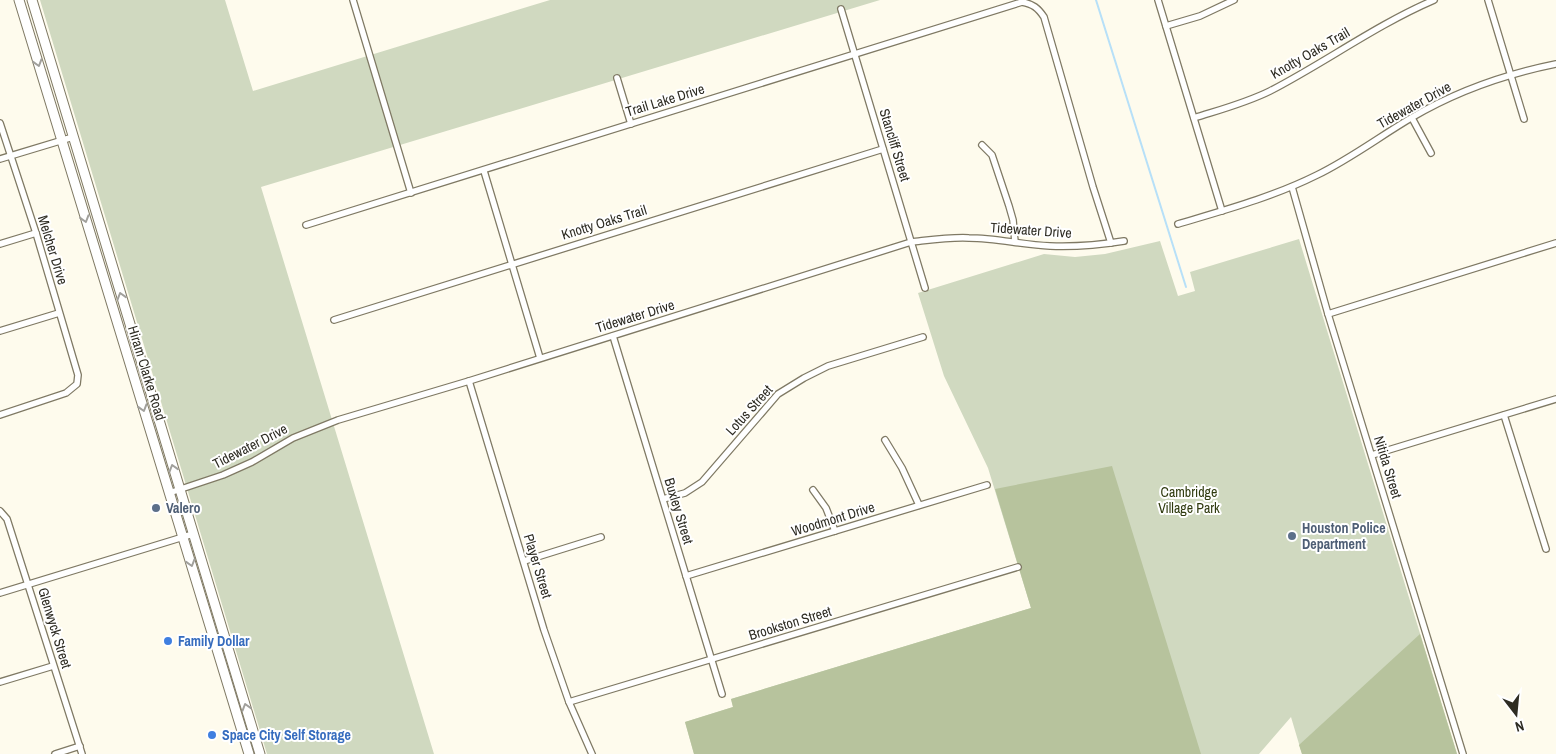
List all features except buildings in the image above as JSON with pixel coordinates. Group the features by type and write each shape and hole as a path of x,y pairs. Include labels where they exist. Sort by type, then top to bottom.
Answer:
{"main road":[{"name":"Hiram Clarke Road","path":"19,0 249,754"},
{"name":"Hiram Clarke Road","path":"32,0 260,754"},
{"path":"32,44 44,40"},
{"path":"97,256 108,252"},
{"path":"133,376 144,372"},
{"path":"220,660 231,657"}],"street":[{"path":"353,0 411,193"},
{"path":"1158,0 1222,211"},
{"path":"1166,26 1200,16 1234,0"},
{"name":"Knotty Oaks Trail","path":"1194,118 1268,92 1380,26 1434,0"},
{"path":"1488,0 1524,120"},
{"name":"Trail Lake Drive","path":"306,225 1022,2 1032,4 1044,17 1111,243"},
{"name":"Stancliff Street","path":"841,9 925,288"},
{"name":"Tidewater Drive","path":"1178,224 1292,187 1342,162 1412,118 1474,88 1556,64"},
{"path":"616,78 631,124"},
{"path":"1412,118 1431,153"},
{"name":"Melcher Drive","path":"0,123 36,233 78,375 77,384 66,394 0,415"},
{"path":"0,159 73,137"},
{"path":"982,145 992,155 1006,197 1013,220 1014,242"},
{"name":"Knotty Oaks Trail","path":"334,320 883,149"},
{"path":"484,170 540,358"},
{"name":"Nitida Street","path":"1292,187 1328,314 1463,754"},
{"path":"0,244 36,233"},
{"name":"Tidewater Drive","path":"169,493 223,475 252,462 293,438 338,420 469,381 911,242 940,238 969,238 1048,246 1074,246 1124,241"},
{"path":"1328,314 1556,243"},
{"path":"0,331 59,313"},
{"name":"Buxley Street","path":"613,336 722,694"},
{"name":"Lotus Street","path":"663,499 685,493 702,482 778,394 828,366 923,337"},
{"name":"Player Street","path":"469,381 544,630 569,702 592,754"},
{"path":"1372,455 1556,399"},
{"path":"1504,415 1546,549"},
{"path":"885,440 902,468 919,505"},
{"name":"Woodmont Drive","path":"686,576 987,485"},
{"path":"813,490 826,508 835,531"},
{"name":"Glenwyck Street","path":"0,511 7,519 82,754"},
{"path":"0,593 193,534"},
{"path":"524,561 601,536"},
{"name":"Brookston Street","path":"569,702 1018,567"},
{"path":"0,682 53,666"},
{"path":"55,754 80,746"}],"green space":[{"path":"40,0 225,0 253,91 550,0 880,0 261,187 434,754 267,754"},
{"name":"Cambridge Village Park","path":"1299,239 1457,754 1302,754 1291,717 1259,754 694,754 685,722 733,707 731,699 1031,608 988,468 944,376 918,293 1044,254 1075,257 1105,254 1160,241 1178,296 1195,291 1190,272"},
{"path":"1112,466 1201,754 694,754 685,722 733,707 731,699 1031,608 995,489"},
{"path":"1420,634 1457,754 1302,754 1299,745"}],"waterway":[{"path":"1096,0 1186,287"}],"place":[{"name":"Valero","path":"156,508"},
{"name":"Houston Police Department","path":"1292,536"},
{"name":"Family Dollar","path":"168,641"},
{"name":"Space City Self Storage","path":"212,735"}]}
